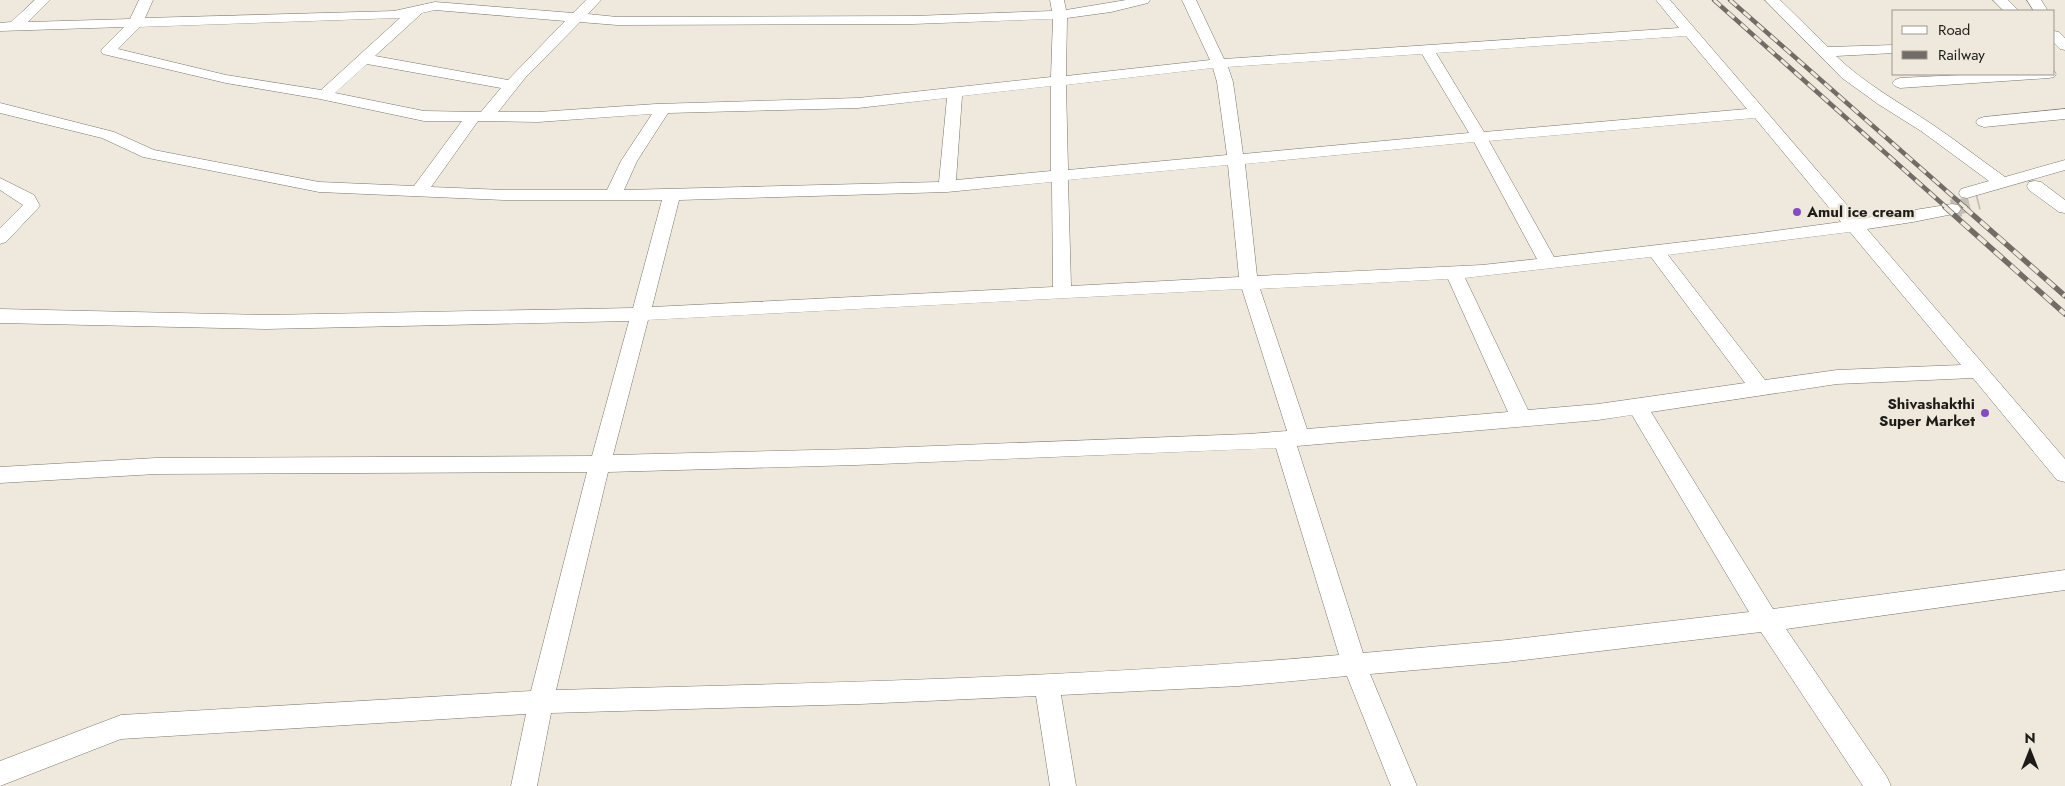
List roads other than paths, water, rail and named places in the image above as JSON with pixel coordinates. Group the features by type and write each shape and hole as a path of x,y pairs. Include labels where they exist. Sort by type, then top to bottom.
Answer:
{"street":[{"path":"15,26 42,0"},
{"path":"146,0 135,24 108,51 226,79 324,95 424,116 538,117 663,109 858,103 1219,64 1690,31"},
{"path":"419,191 480,116 594,0"},
{"path":"0,27 394,14 416,10 437,3 617,21 821,21 1058,7 1111,8 1143,0"},
{"path":"1189,0 1219,64 1225,82 1236,160 1249,282 1291,438 1354,664 1404,786"},
{"path":"1663,0 2065,474"},
{"path":"1772,0 1847,75 1883,101 1927,128 2002,183"},
{"path":"2000,0 2011,10"},
{"path":"1058,7 1062,291"},
{"path":"324,95 416,10"},
{"path":"1426,49 1479,137 1549,264"},
{"path":"1823,52 1892,49"},
{"path":"364,59 512,85"},
{"path":"1900,83 2032,75"},
{"path":"947,186 954,92"},
{"path":"0,108 108,135 149,154 320,187 504,195 672,195 947,186 1760,113"},
{"path":"613,195 629,161 663,109"},
{"path":"1984,122 2065,114"},
{"path":"2065,165 2002,183 1973,198 2007,195 2065,176"},
{"path":"0,183 28,199 32,204 30,210 0,238"},
{"path":"2034,186 2065,208"},
{"path":"524,786 540,702 600,464 672,195"},
{"path":"0,316 266,322 641,314 1062,291 1454,273 1549,264 1752,240 1913,217 1946,204"},
{"path":"1655,252 1760,388"},
{"path":"1454,273 1521,418"},
{"path":"0,475 156,466 600,464 856,457 1291,438 1637,406 1837,377 1979,371"},
{"path":"1637,406 1767,620 1878,786"},
{"path":"0,774 121,727 540,702 860,693 1239,674 1507,651 1767,620 2065,580"},
{"path":"1047,684 1063,786"}],"tunnel":[{"path":"1955,208 1979,202"},
{"path":"1952,209 1960,207"}],"railway":[{"path":"1714,0 1947,208"},
{"path":"1730,0 1966,208"},
{"path":"1945,207 2065,314"},
{"path":"1964,207 2065,296"}],"place":[{"name":"Amul ice cream","path":"1797,212"},
{"name":"Shivashakthi Super Market","path":"1985,413"}]}
